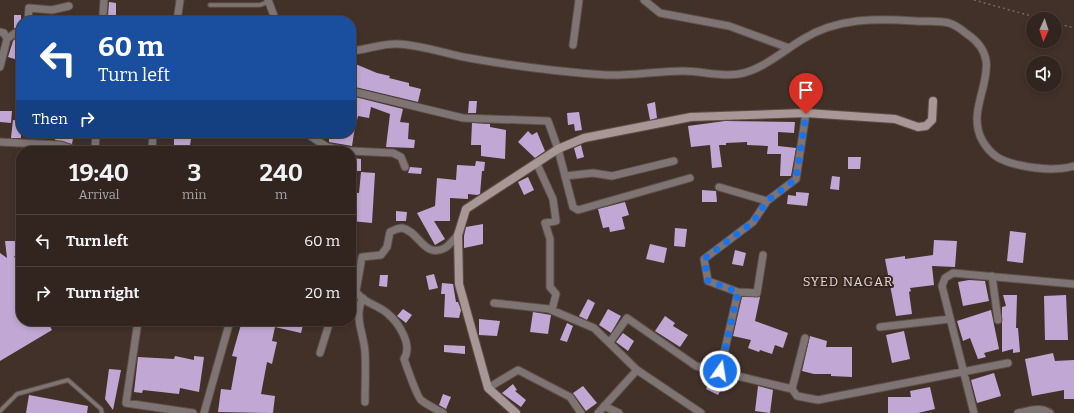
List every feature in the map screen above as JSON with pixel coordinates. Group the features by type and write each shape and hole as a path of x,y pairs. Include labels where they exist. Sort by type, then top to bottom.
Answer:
{"street":[{"path":"103,15 104,0"},
{"path":"178,16 180,0"},
{"path":"573,45 580,0"},
{"path":"644,0 660,13 729,26 789,48"},
{"path":"268,1 274,16"},
{"path":"28,16 29,8 52,10 69,6"},
{"path":"356,50 398,44 472,59 608,75 685,71 724,76 742,74 772,59 819,31 838,24 857,21 895,19 942,21 953,24 972,37 986,55 986,83 975,117 978,133 989,153 1009,163 1029,167 1048,169 1074,166"},
{"path":"0,32 4,34 7,39"},
{"path":"0,63 7,39 16,33"},
{"path":"356,92 463,118 548,121 558,149 573,207 578,210 690,178"},
{"path":"516,413 488,388 459,284 458,235 466,209 558,149 584,138 691,117 806,114 895,119 918,127 926,126 932,120 933,101"},
{"path":"763,255 757,293 738,292 708,281 704,259 753,222 767,201 796,179 806,114"},
{"path":"314,138 326,146"},
{"path":"0,142 61,146"},
{"path":"356,151 393,153 401,157 405,167"},
{"path":"565,176 593,172 612,176 674,161"},
{"path":"537,164 552,199 556,221 545,223 550,239 550,287 556,294 552,310"},
{"path":"719,187 767,201"},
{"path":"356,282 362,257 381,255 387,247 390,232 401,228 411,231 424,246 433,251 445,248 458,235"},
{"path":"974,413 962,373 942,286 945,278 953,273 1074,284"},
{"path":"992,276 998,320"},
{"path":"356,292 363,298 387,312 393,318 408,343 407,354 404,359 413,379 415,391 420,400 444,413"},
{"path":"720,371 738,292"},
{"path":"363,298 359,306 359,327 364,335 365,402"},
{"path":"494,302 552,310 594,328 637,370 697,412"},
{"path":"610,342 627,318 696,366 792,389 797,396 818,400 1008,363"},
{"path":"880,327 950,319"},
{"path":"137,326 126,403 193,413"},
{"path":"204,413 229,326"},
{"path":"320,353 328,326"},
{"path":"792,389 805,338"},
{"path":"488,388 518,370 570,397 581,413"},
{"path":"598,413 637,370"},
{"path":"604,406 619,413"},
{"path":"1018,413 1045,409 1050,413"}],"lane":[{"path":"210,5 260,5 268,1"},
{"path":"0,411 17,394 68,380 102,409 102,413"}],"path":[{"path":"974,0 1026,15"},
{"path":"1062,24 1074,28"}],"building":[{"path":"109,2 116,3 116,16 108,16"},
{"path":"14,15 21,15 16,16 16,28 14,28"},
{"path":"16,38 16,59 8,57 13,41"},
{"path":"356,64 377,73 390,76 389,78 409,83 409,86 421,89 418,102 356,87"},
{"path":"356,97 403,109 400,122 409,123 408,139 415,140 414,148 386,147 390,114 371,107 369,118 358,116 356,124"},
{"path":"469,101 477,101 476,113 468,113"},
{"path":"655,102 657,118 650,120 647,104"},
{"path":"0,111 12,111 11,123 0,122"},
{"path":"579,112 582,130 575,131 574,124 568,125 567,113"},
{"path":"13,120 16,120 16,138 11,138"},
{"path":"725,121 795,122 794,133 778,132 778,146 796,148 791,176 780,176 781,154 767,154 768,146 747,145 747,142 726,143 726,145 719,145 722,167 712,168 710,145 691,147 688,126"},
{"path":"472,123 490,124 490,127 506,130 505,159 481,156 481,145 471,145"},
{"path":"528,131 532,135 537,132 545,151 535,158 518,142"},
{"path":"56,138 73,138 72,144 55,140"},
{"path":"174,138 191,139 190,146 174,146"},
{"path":"329,138 353,138 352,146 329,142"},
{"path":"581,145 584,157 577,159 574,148"},
{"path":"848,157 861,157 860,169 848,169"},
{"path":"356,158 361,159 361,171 356,171"},
{"path":"476,161 485,162 484,171 482,171 480,194 468,194 468,199 450,198 450,221 434,221 445,239 435,245 417,213 435,206 437,178 456,180 457,165 475,166"},
{"path":"410,167 422,168 421,174 408,173"},
{"path":"361,172 375,173 372,223 356,221 356,193 359,193"},
{"path":"832,176 840,177 839,190 830,189"},
{"path":"528,177 534,190 524,195 518,182"},
{"path":"702,190 716,191 717,202 702,202"},
{"path":"796,192 809,193 807,206 787,204 788,195 796,196"},
{"path":"625,202 629,215 622,217 625,229 610,232 609,227 603,228 598,209"},
{"path":"396,211 407,212 406,221 396,221"},
{"path":"483,224 483,244 464,248 466,227"},
{"path":"675,228 687,229 685,247 674,246"},
{"path":"1010,231 1026,233 1023,263 1007,261"},
{"path":"934,240 957,241 955,267 932,266 934,285 910,288 911,291 909,292 912,314 896,316 885,259 905,256 905,259 933,255"},
{"path":"5,241 16,241 16,256 14,256 16,260 16,326 50,326 52,330 0,361 0,253 7,258"},
{"path":"650,244 667,248 664,263 646,259"},
{"path":"735,250 746,253 743,266 732,264"},
{"path":"434,274 438,288 429,290 426,276"},
{"path":"380,275 388,275 387,287 379,286"},
{"path":"969,280 985,281 989,301 963,306 958,282"},
{"path":"442,283 453,284 456,302 458,302 461,310 459,318 444,317 445,294 441,294"},
{"path":"1003,295 1017,295 1016,328 1018,328 1020,352 1013,353 1013,349 1002,352 1002,307 1006,306"},
{"path":"1066,295 1068,340 1045,340 1044,296"},
{"path":"742,297 760,297 755,321 788,333 783,348 775,345 772,354 760,350 759,352 748,348 751,340 733,336"},
{"path":"588,299 595,303 587,320 579,316"},
{"path":"403,309 412,315 406,323 397,316"},
{"path":"608,309 621,316 611,333 599,325"},
{"path":"991,310 999,349 984,353 986,357 978,359 970,338 963,341 957,321"},
{"path":"533,312 551,315 548,334 530,332"},
{"path":"665,316 675,323 673,326 688,335 680,347 655,331"},
{"path":"479,319 500,321 497,336 479,335"},
{"path":"567,323 573,326 567,342 560,340"},
{"path":"241,326 303,326 301,333 275,327 272,341 277,342 272,364 267,362 261,394 275,396 273,413 218,412 221,389 231,390 237,357 232,356"},
{"path":"904,331 910,359 892,363 886,335"},
{"path":"623,333 634,341 628,351 616,342"},
{"path":"810,336 827,341 826,347 852,347 852,377 831,376 831,374 814,374 802,371"},
{"path":"444,345 465,346 465,354 444,352"},
{"path":"1053,353 1055,361 1074,360 1074,399 1064,399 1064,390 1032,396 1025,359"},
{"path":"175,356 194,360 194,356 204,357 199,392 180,388 179,394 143,390 142,393 134,392 138,357 174,359"},
{"path":"109,369 121,370 113,410 105,399"},
{"path":"994,373 1001,396 977,403 971,380"},
{"path":"713,376 725,382 718,395 706,389"},
{"path":"513,384 517,390 515,391 526,400 521,407 502,393"},
{"path":"583,386 597,403 586,411 573,393"},
{"path":"758,386 773,390 770,413 755,411"},
{"path":"930,387 935,409 918,413 888,413 888,397 911,397 910,391"},
{"path":"443,394 451,397 446,409 439,405"},
{"path":"29,395 88,406 87,413 26,413"}],"district":[{"name":"SYED NAGAR","path":"848,281"}],"route":[{"path":"720,371 738,292 708,281 704,259 753,222 767,201 796,179 806,114"}]}
